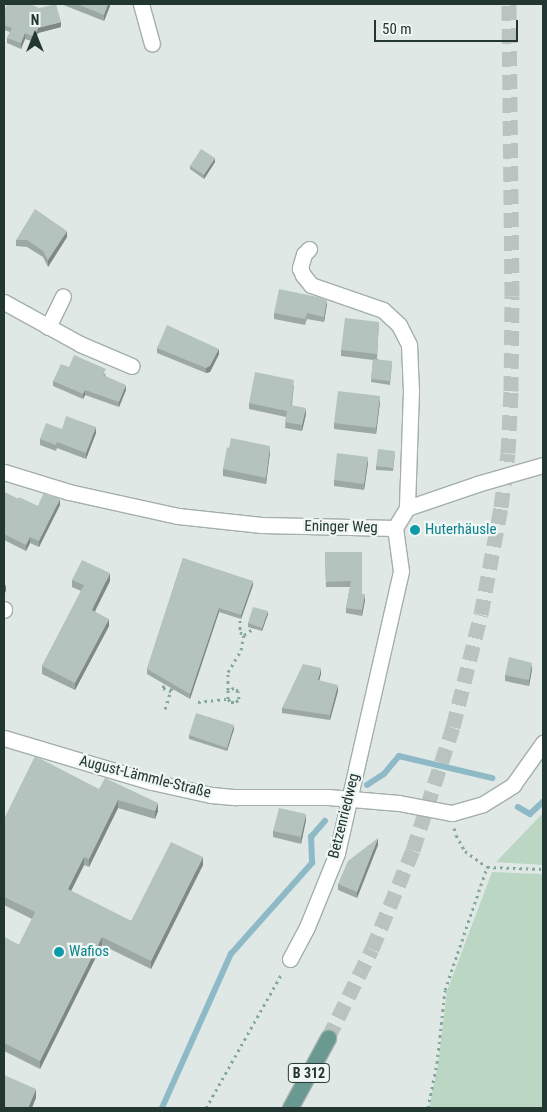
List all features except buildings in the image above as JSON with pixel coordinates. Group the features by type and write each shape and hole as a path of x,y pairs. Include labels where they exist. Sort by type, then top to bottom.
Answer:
{"main road":[{"name":"B 312","path":"290,1108 328,1038"}],"street":[{"path":"141,4 152,44"},
{"name":"Eninger Weg","path":"4,472 87,497 178,516 262,525 395,528 406,508 411,391 409,345 399,325 383,310 311,285 303,276 300,268 304,254 309,249"},
{"path":"48,327 63,296"},
{"path":"4,302 80,344 132,366"},
{"path":"406,508 477,484 543,465"},
{"name":"Betzenriedweg","path":"290,959 307,927 337,852 401,571 395,528"},
{"name":"August-Lämmle-Straße","path":"4,738 152,782 211,795 236,797 306,796 399,802 452,813"},
{"path":"452,813 483,804 513,785 543,743"}],"path":[{"path":"240,620 240,632 244,635"},
{"path":"228,699 228,672 241,650 244,635 253,629"},
{"path":"164,685 163,688 171,689 165,709"},
{"path":"198,702 228,699 231,702 239,699 238,691 234,688 228,690"},
{"path":"452,813 456,835 465,851 487,867 543,869"},
{"path":"428,1108 437,1063 445,990 487,867"},
{"path":"206,1108 290,959"}],"green space":[{"path":"543,813 543,865 496,862"},
{"path":"492,872 543,874 543,1108 429,1108 438,1065 447,991"}],"waterway":[{"path":"367,785 384,774 399,756 492,778"},
{"path":"518,807 530,814 543,802"},
{"path":"162,1108 231,954 312,863 311,837 325,821"}],"tunnel":[{"path":"328,1038 372,949 413,850 453,727 481,614 501,507 508,453 511,391 509,4"}],"place":[{"name":"Huterhäusle","path":"415,530"},
{"name":"Wafios","path":"59,952"}]}
